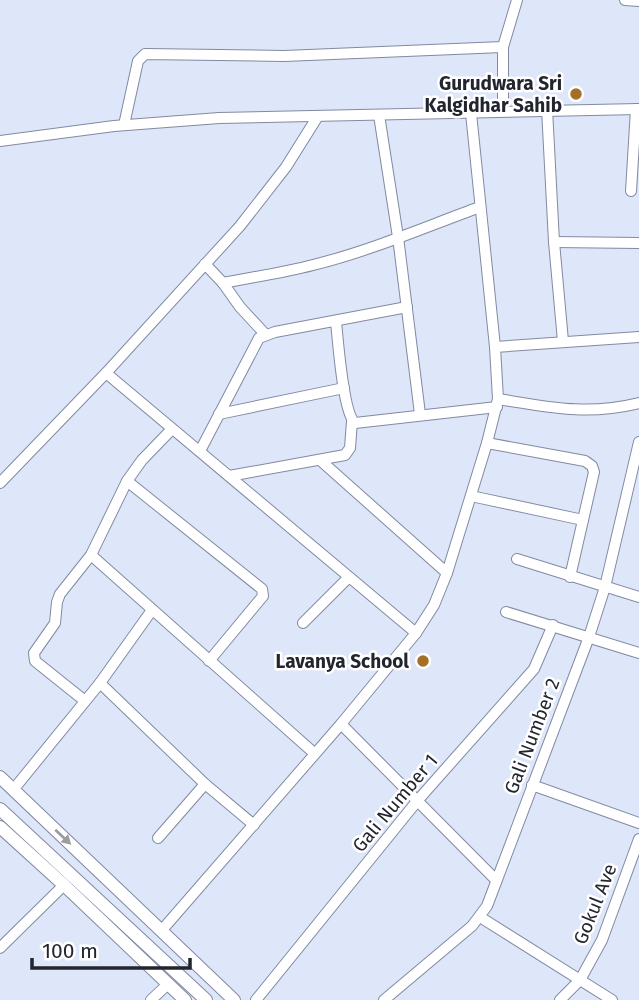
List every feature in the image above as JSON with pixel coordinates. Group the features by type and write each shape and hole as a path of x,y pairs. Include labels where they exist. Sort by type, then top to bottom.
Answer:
{"main road":[{"path":"0,778 234,1000"},
{"path":"0,809 206,1000"},
{"path":"0,827 185,1000"}],"street":[{"path":"503,111 503,47 517,0"},
{"path":"625,0 639,1"},
{"path":"124,125 138,61 145,54 284,56 503,47"},
{"path":"547,109 554,242 563,341"},
{"path":"0,141 124,125 219,118 638,109 631,191"},
{"path":"163,930 416,633 434,605 447,573 497,403 495,347 471,113"},
{"path":"379,115 398,237 420,414"},
{"path":"0,483 106,373 267,193 318,116"},
{"path":"223,283 312,266 481,207"},
{"path":"554,242 639,243"},
{"path":"205,264 265,334"},
{"path":"200,452 256,341 265,334 407,307"},
{"path":"229,476 347,453 352,421 344,388 336,322"},
{"path":"495,347 639,337"},
{"path":"106,373 416,633"},
{"path":"219,414 344,388"},
{"path":"352,421 359,424 497,403 569,411 639,403"},
{"path":"85,701 35,662 34,656 55,622 60,594 91,555 127,481 142,460 172,429"},
{"name":"Gali Number 2","path":"384,1000 399,995 480,917 487,906 589,637 605,587 639,442"},
{"path":"487,443 589,463 594,472 569,577"},
{"path":"320,460 447,573"},
{"path":"127,481 262,589 263,596 209,661"},
{"path":"471,496 583,520"},
{"path":"91,555 314,753"},
{"path":"517,559 639,597"},
{"path":"303,623 348,578"},
{"path":"13,790 100,683 152,610"},
{"path":"506,612 639,653"},
{"name":"Gali Number 1","path":"256,1000 418,800 534,669 553,625"},
{"path":"100,683 205,785 254,825"},
{"path":"341,724 495,879"},
{"path":"158,838 205,785"},
{"path":"532,785 639,823"},
{"name":"Gokul Ave","path":"559,1000 580,980 608,925 639,839"},
{"path":"0,948 64,885"},
{"path":"480,917 611,1000"},
{"path":"151,1000 168,984"}],"place":[{"name":"Gurudwara Sri Kalgidhar Sahib","path":"576,94"},
{"name":"Lavanya School","path":"423,661"}]}
